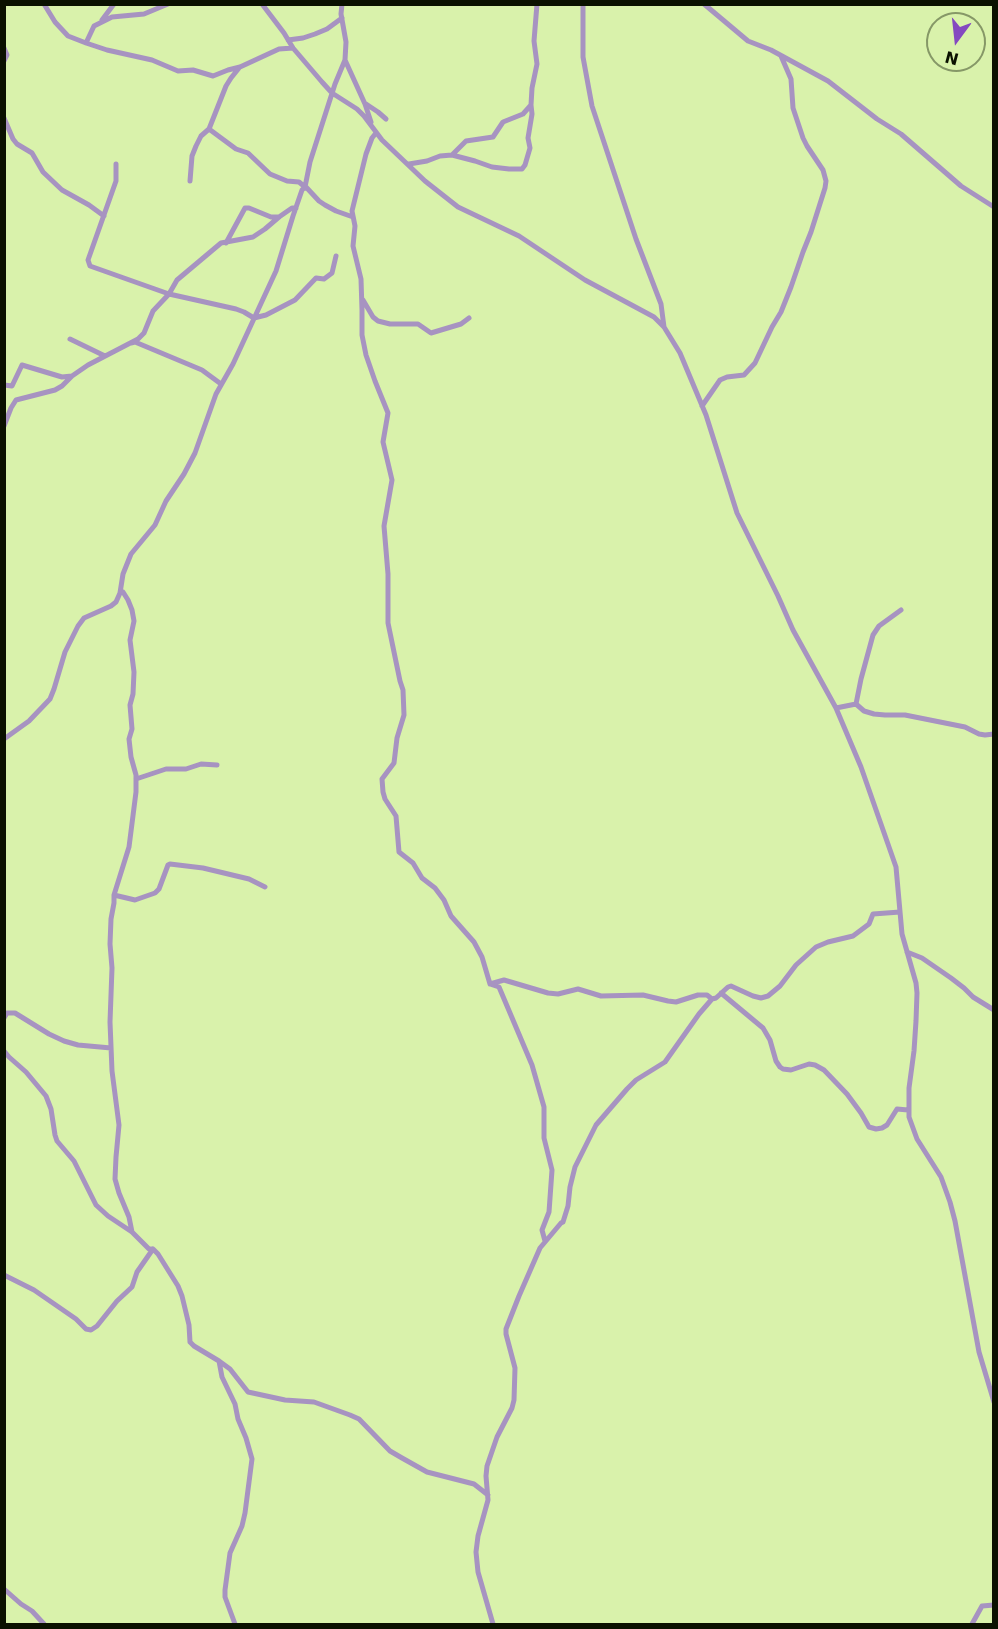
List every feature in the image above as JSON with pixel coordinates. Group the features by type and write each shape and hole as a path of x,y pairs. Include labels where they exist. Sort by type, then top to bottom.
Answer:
{"street":[{"path":"44,4 55,22 68,36 107,50 152,60 178,71 193,70 213,76 240,67 279,49 293,48"},
{"path":"86,43 92,28 114,4"},
{"path":"98,23 112,16 144,14 168,4"},
{"path":"262,4 293,48 332,93 357,109 376,133 424,181 450,202 528,241 585,280 654,317 664,327 680,353 702,406 737,513 793,630 836,708 861,767 896,867 902,934 916,983 914,1051 908,1110 910,1123 940,1177 950,1202 979,1353 993,1402"},
{"path":"4,739 29,722 50,699 65,652 84,618 116,602 127,562 139,543 155,525 166,501 195,453 216,394 233,364 276,271 304,189 310,162 345,60 346,42 342,4"},
{"path":"288,40 303,38 327,29 342,16 347,4"},
{"path":"409,164 452,155 492,167 522,169 530,148 528,138 532,114 532,88 537,64 534,41 537,4"},
{"path":"583,4 584,57 592,106 639,247 661,304 664,327"},
{"path":"704,4 748,41 828,81 901,134 961,186 993,207"},
{"path":"4,48 7,54 4,61"},
{"path":"702,406 720,380 744,375 755,363 792,287 825,188 823,170 803,138 794,108 791,79 781,56"},
{"path":"345,60 365,104 371,125"},
{"path":"190,181 192,156 201,136 209,129 226,86 240,67"},
{"path":"365,104 386,119"},
{"path":"452,155 466,141 493,137 503,122 523,114 531,105"},
{"path":"4,118 13,139 32,153 43,172 62,190 104,216"},
{"path":"209,129 236,149 248,153 270,174 287,181 298,182 319,201 336,211 353,217"},
{"path":"376,133 366,154 352,211 355,231 353,246 359,268 362,335 369,363 388,413 383,442 392,480 384,526 388,574 388,623 398,676 403,690 404,715 397,738 394,762 382,779 383,792 385,800 396,816 399,852 413,863 422,878 435,888 444,900 451,916 474,942 482,957 489,984"},
{"path":"116,164 116,181 88,260 90,266 169,294 236,309 254,318 266,315 295,300 316,278 324,279 332,273 336,256"},
{"path":"226,243 245,208 271,217 279,217"},
{"path":"4,426 10,408 16,400 55,390 72,376 144,333 153,311 169,294 177,280 221,243 253,237 292,208 296,208"},
{"path":"361,296 373,317 383,323 418,324 431,333 461,324 469,318"},
{"path":"70,339 105,356"},
{"path":"130,343 135,342 202,370 221,384"},
{"path":"4,385 12,387 22,365 62,377 72,376"},
{"path":"120,593 123,592 128,600 134,621 130,640 134,686 130,705 132,729 129,738 130,757 136,779 129,847 114,895 110,936 111,1048 119,1125 115,1179 132,1232"},
{"path":"856,704 873,635 879,626 901,610"},
{"path":"836,708 856,704"},
{"path":"856,704 864,711 874,714 905,715 965,726 975,733 993,734"},
{"path":"136,779 166,769 186,769 201,764 217,765"},
{"path":"114,895 135,900 155,893 163,882 169,864 203,868 249,879 265,887"},
{"path":"493,1624 478,1572 476,1552 488,1496 487,1466 497,1437 514,1401 515,1368 506,1329 540,1248 563,1222 575,1167 599,1121 636,1080 665,1062 693,1021 712,999 728,987 731,986 761,998 768,996 816,947 853,936 869,924 873,914 900,912"},
{"path":"908,952 922,958 964,988 973,998 993,1010"},
{"path":"489,984 504,980 548,993 558,994 578,989 601,996 643,995 676,1002 698,995 707,995 712,999"},
{"path":"489,984 499,987 518,1029 532,1065 544,1107 544,1138 552,1170 549,1212 543,1230 545,1241"},
{"path":"721,993 763,1028 780,1067 786,1070 809,1064 819,1066 847,1094 869,1127 882,1128 888,1125 897,1109 908,1110"},
{"path":"4,1018 7,1013 15,1013 64,1041 78,1045 111,1048"},
{"path":"4,1051 46,1096 51,1109 54,1136 74,1161 96,1205 158,1254 180,1291 189,1325 190,1342 194,1346 230,1369 248,1392 285,1400 314,1402 350,1415 366,1425 390,1451 428,1472 474,1484 488,1496"},
{"path":"4,1275 34,1290 76,1319 86,1329 92,1330 132,1287 137,1272 153,1249"},
{"path":"219,1361 222,1377 235,1404 252,1459 245,1513 230,1553 225,1590 233,1623"},
{"path":"4,1589 32,1611 44,1624"},
{"path":"972,1624 982,1606 993,1605"}]}
